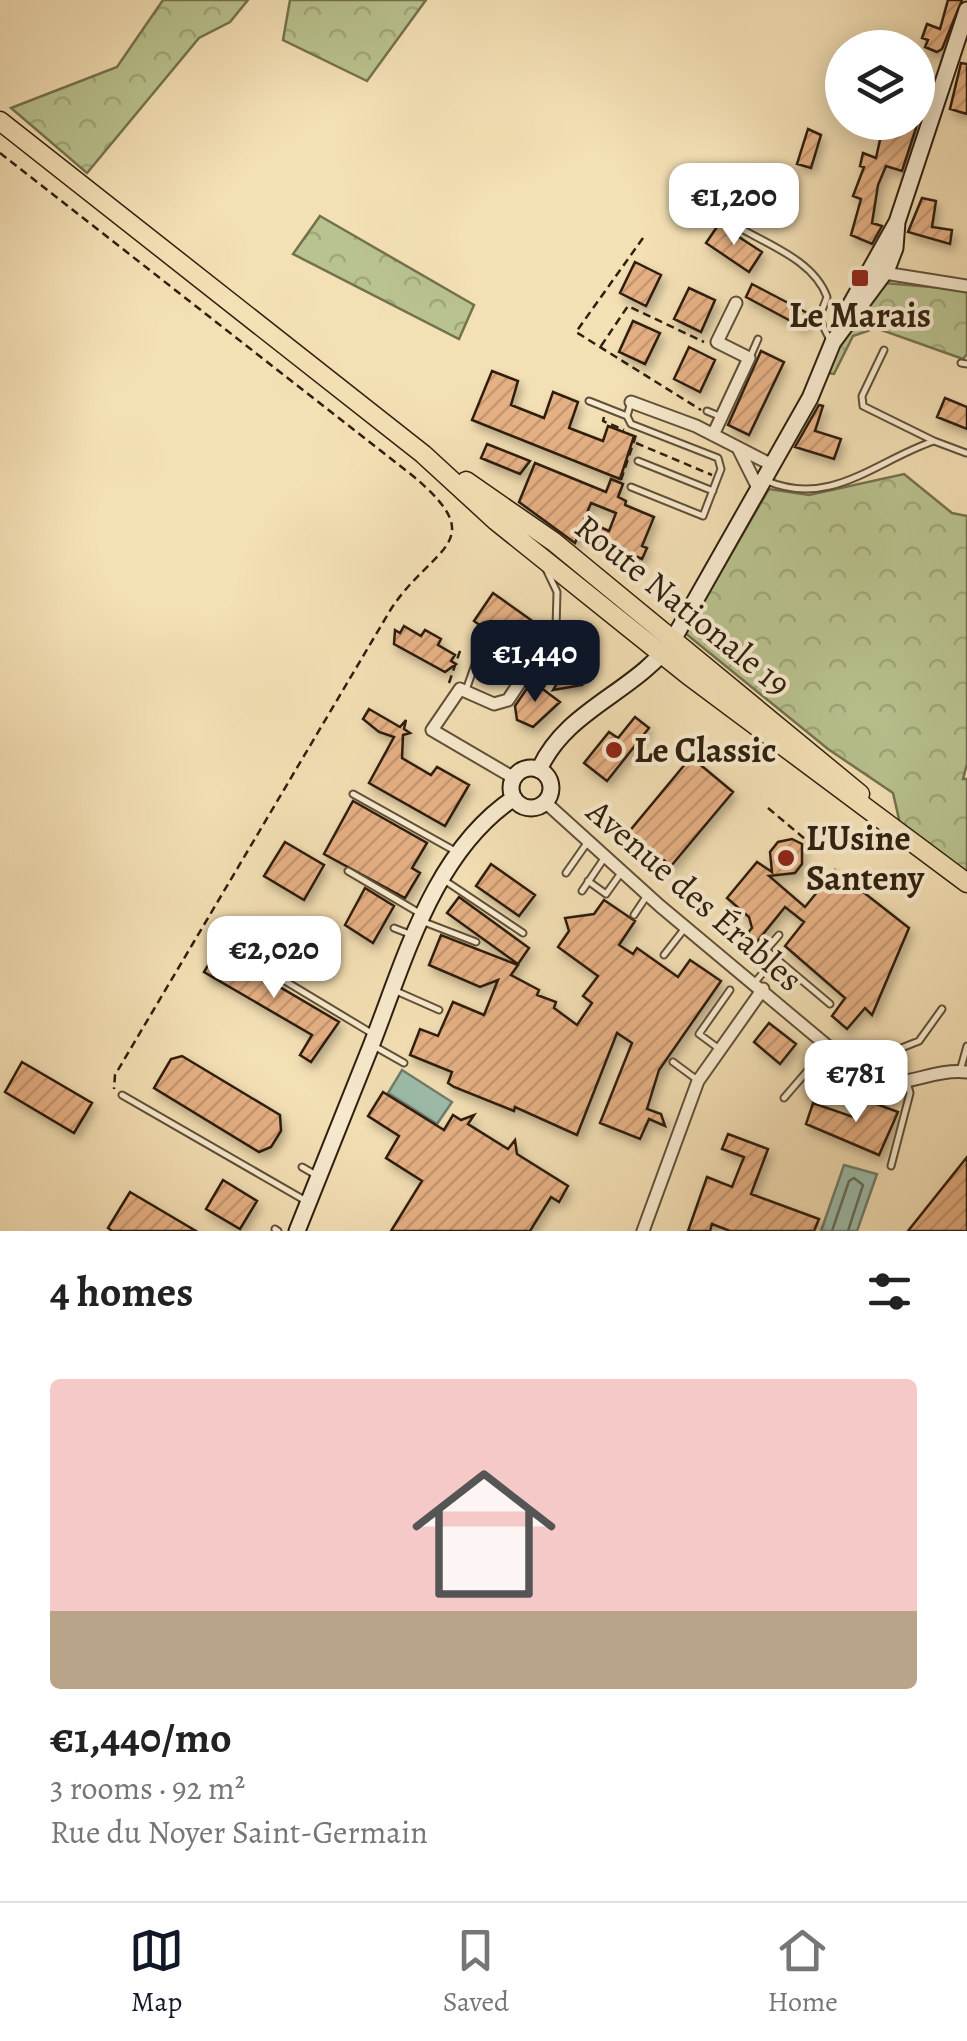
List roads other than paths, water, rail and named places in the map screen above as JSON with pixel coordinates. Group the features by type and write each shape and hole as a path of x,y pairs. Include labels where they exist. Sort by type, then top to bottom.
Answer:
{"main road":[{"name":"Route Nationale 19","path":"0,121 423,454 535,552 669,646 844,778 889,822 967,883"},
{"name":"Route Nationale 19","path":"423,454 514,513 669,646"}],"street":[{"path":"539,770 566,730 669,646 765,478 810,398 837,336 881,264 967,10"},
{"path":"881,264 910,280 967,286"},
{"path":"713,435 749,358 718,342 736,303"},
{"path":"631,402 713,435 738,450 765,478"},
{"path":"738,450 765,478"},
{"path":"514,778 432,730 454,692 466,690 502,705 556,628"},
{"path":"514,798 514,778 522,770 539,770"},
{"path":"514,798 528,808 545,802 550,784 539,770"},
{"path":"297,1231 414,937 442,878 490,814 514,798"},
{"name":"Avenue des Érables","path":"545,802 685,928 853,1067 882,1084 907,1082 945,1070 964,1071"},
{"path":"643,1231 698,1081 759,986"}],"lane":[{"path":"730,222 769,247 785,251 822,285 827,297 819,318 824,333 837,336"},
{"path":"749,358 758,339"},
{"path":"884,350 862,396 863,406 966,453"},
{"path":"590,402 628,416"},
{"path":"631,402 628,416 632,424 718,458 718,477 704,516 631,487"},
{"path":"707,411 722,418"},
{"path":"765,478 810,491 864,475 934,441"},
{"path":"638,461 713,492"},
{"path":"535,552 557,592 556,628"},
{"path":"466,690 484,639"},
{"path":"353,794 459,853"},
{"path":"566,873 588,842"},
{"path":"582,890 605,857"},
{"path":"348,872 422,918 476,942"},
{"path":"588,881 606,894 622,872"},
{"path":"442,878 523,934"},
{"path":"634,915 647,895"},
{"path":"394,928 414,937"},
{"path":"664,955 685,928"},
{"path":"779,935 766,950 830,1004"},
{"path":"217,940 404,1063"},
{"path":"759,986 776,958"},
{"path":"393,990 439,1010"},
{"path":"720,1050 700,1034 730,990"},
{"path":"853,1067 919,1041 942,1009"},
{"path":"784,1098 829,1046"},
{"path":"964,1071 967,1046"},
{"path":"673,1062 698,1081"},
{"path":"890,1166 910,1093 907,1082"},
{"path":"122,1095 308,1202"},
{"path":"302,1167 319,1176"}],"water":[{"path":"402,1070 452,1102 437,1124 388,1093"},
{"path":"844,1165 877,1174 857,1231 821,1231"}],"place":[{"name":"Le Marais","path":"860,278"},
{"name":"Le Classic","path":"614,750"},
{"name":"L'Usine Santeny","path":"786,858"}]}
